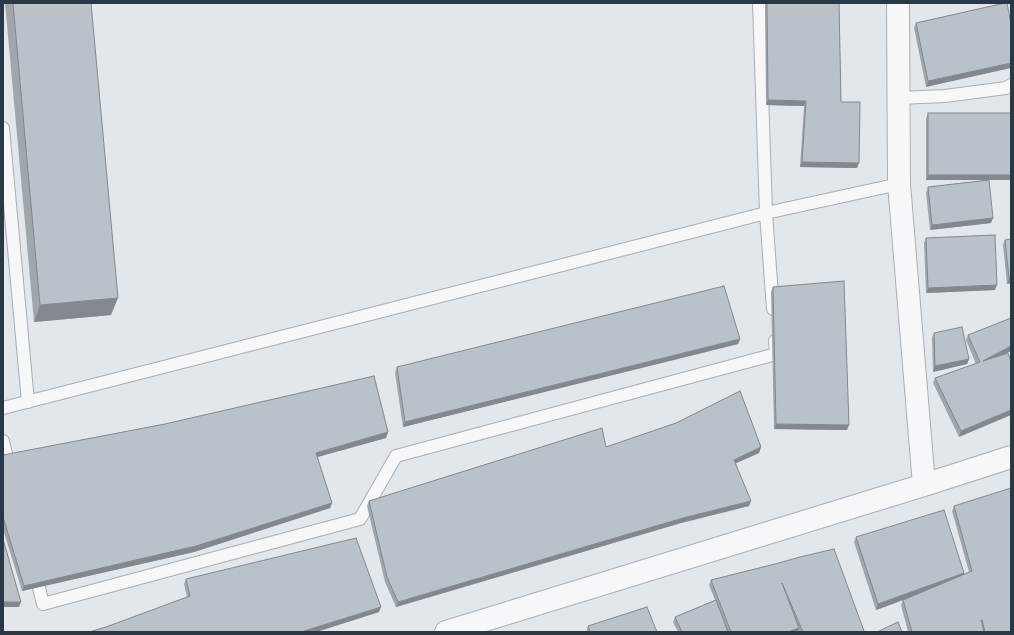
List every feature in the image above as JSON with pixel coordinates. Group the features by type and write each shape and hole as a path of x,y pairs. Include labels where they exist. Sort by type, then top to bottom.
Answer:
{"street":[{"path":"898,3 899,184 924,485"},
{"path":"446,632 1011,457"}],"lane":[{"path":"31,557 43,604 360,519 396,456 776,354 766,213 759,3"},
{"path":"899,98 944,96 1006,88 1011,84"},
{"path":"3,128 28,402"},
{"path":"3,408 766,213 899,184"},
{"path":"3,441 12,480"}],"building":[{"path":"13,3 91,3 118,298 40,305"},
{"path":"767,3 839,3 841,102 860,102 859,163 802,162 806,101 768,100"},
{"path":"1007,3 1011,24 1011,63 928,81 916,23"},
{"path":"928,113 1011,113 1011,175 928,175"},
{"path":"989,180 993,218 932,225 928,187"},
{"path":"995,235 997,285 928,288 926,238"},
{"path":"1011,239 1011,278 1009,278 1005,240"},
{"path":"844,281 849,425 776,424 773,287"},
{"path":"724,286 740,339 405,422 397,367"},
{"path":"1011,318 1011,346 983,361 1008,353 1011,361 1011,410 961,431 935,378 980,362 968,335"},
{"path":"962,327 969,359 935,366 934,333"},
{"path":"374,376 388,432 316,453 332,503 196,546 24,586 3,517 3,455 165,424"},
{"path":"740,391 761,447 734,460 751,501 683,518 398,602 387,577 369,501 602,428 606,447 676,423"},
{"path":"1011,488 1011,632 985,632 981,620 984,632 912,632 903,600 972,571 954,506"},
{"path":"944,510 964,573 878,604 856,537"},
{"path":"356,538 381,607 301,632 89,632 190,596 186,579"},
{"path":"3,539 21,602 3,602"},
{"path":"834,549 864,631 803,632 782,583 799,628 788,632 731,632 711,580"},
{"path":"716,600 728,632 682,632 675,617"},
{"path":"647,607 657,632 590,632 588,626"},
{"path":"898,622 902,632 877,632"}]}
